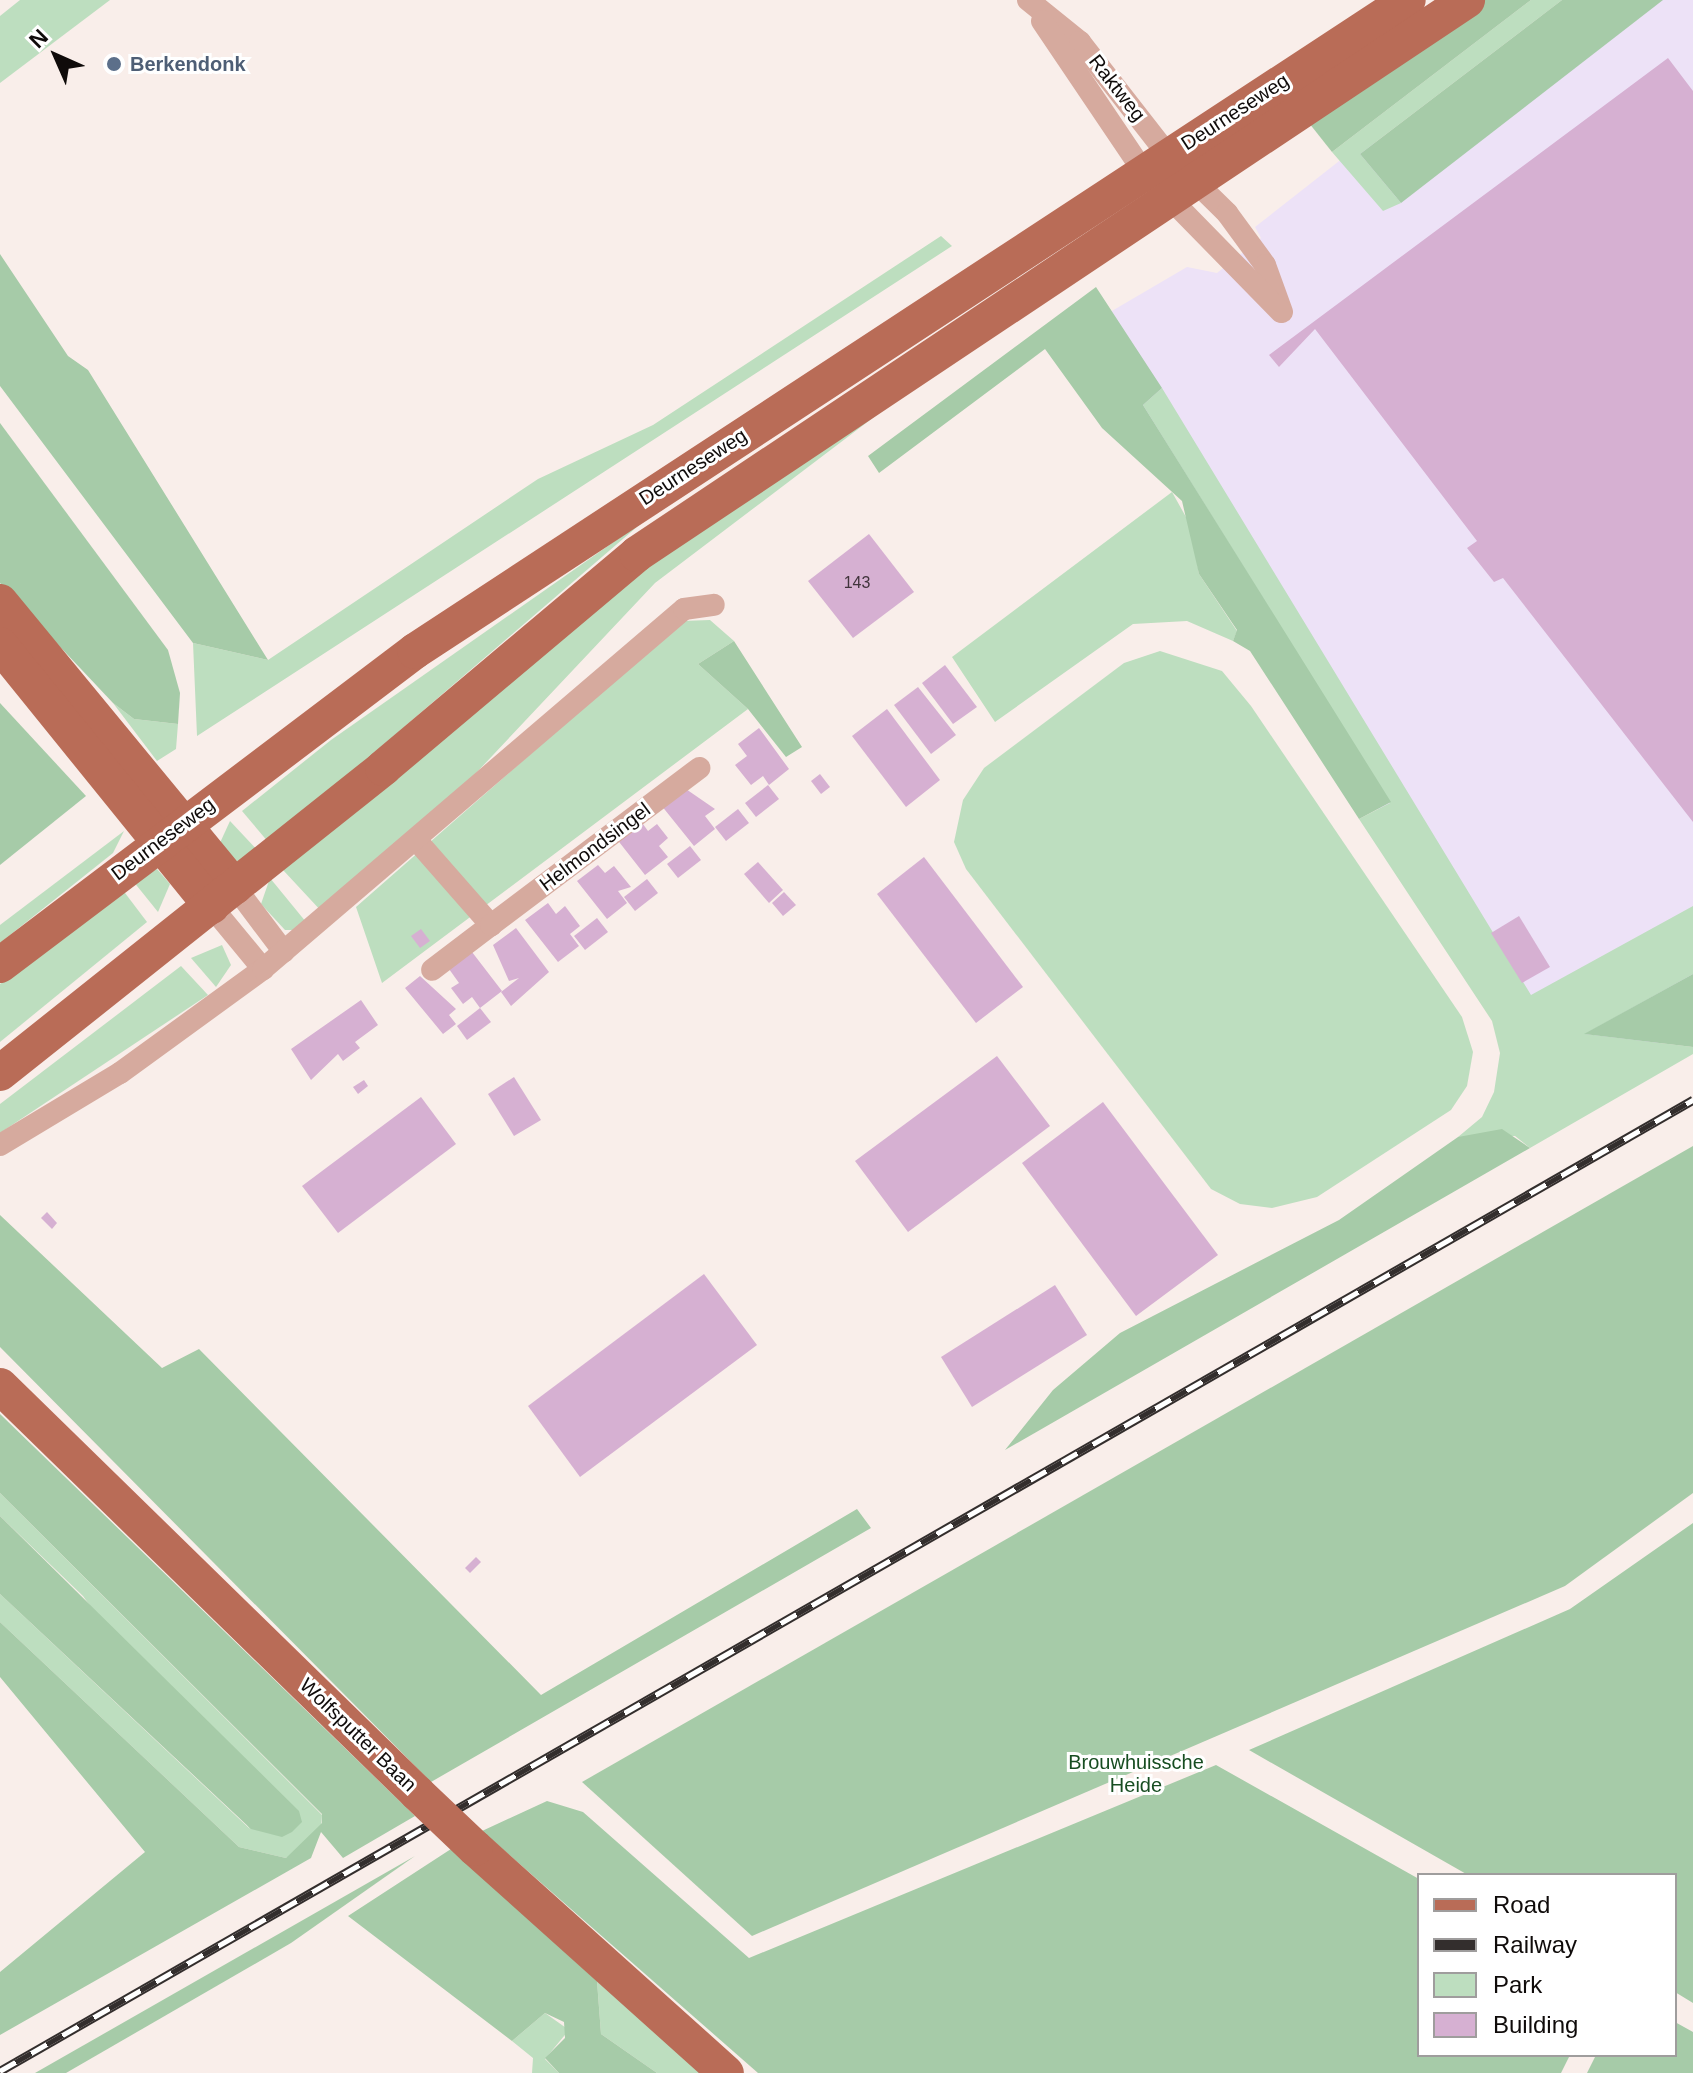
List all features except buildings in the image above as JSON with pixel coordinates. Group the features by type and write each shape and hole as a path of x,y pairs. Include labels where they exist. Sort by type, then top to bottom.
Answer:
{"main road":[{"name":"Deurneseweg","path":"0,965 415,651 1408,0"},
{"name":"Deurneseweg","path":"0,1073 223,897 637,554 1186,192 1467,0"},
{"path":"0,602 223,897"},
{"path":"0,645 172,832"},
{"name":"Wolfsputter Baan","path":"0,1386 475,1848 726,2073"}],"street":[{"name":"Raktweg","path":"1028,0 1089,51 1156,163 1186,192"},
{"name":"Raktweg","path":"1156,163 1186,192"},
{"name":"Deurneseweg","path":"1186,192 1265,265 1282,312 1186,192"},
{"path":"0,1145 120,1073 263,969 418,842 684,609 714,605"},
{"name":"Helmondsingel","path":"432,970 699,768"},
{"path":"418,842 491,925"},
{"path":"223,897 284,952"},
{"path":"223,897 263,969"}],"shaded area":[{"path":"1573,0 1693,0 1693,1023 1561,1098 1076,332 1187,267 1217,273 1261,238 1255,227 1366,140 1383,145"}],"green space":[{"path":"20,0 110,0 0,83 0,16"},
{"path":"1464,0 1531,0 1332,152 1309,123"},
{"path":"1531,0 1562,0 1360,154 1401,203 1383,211 1332,152"},
{"path":"1562,0 1663,0 1401,203 1360,154"},
{"path":"941,236 952,246 197,736 193,643 268,660 538,479 653,425"},
{"path":"0,254 68,356 88,370 268,660 193,643 0,386"},
{"path":"1096,287 1162,388 1143,405 1391,802 1359,819 1250,651 1233,641 1237,630 1199,574 1182,501 1102,428 1045,349 879,473 868,456"},
{"path":"936,370 655,583 461,789 323,913 283,870 637,567"},
{"path":"1162,388 1531,995 1693,906 1693,974 1585,1034 1693,1047 1693,1054 1530,1148 1515,1136 1458,1137 1482,1117 1494,1092 1500,1053 1492,1021 1359,819 1390,803 1143,405"},
{"path":"0,423 168,650 180,693 178,724 134,719 113,703 0,583"},
{"path":"1172,492 1191,526 1199,574 1237,631 1233,641 1187,621 1133,624 995,722 952,657"},
{"path":"645,520 269,843 242,811 331,740"},
{"path":"710,620 734,641 698,664 748,709 382,983 356,907 682,621"},
{"path":"734,641 802,747 786,757 748,709 698,664"},
{"path":"1160,651 1222,671 1251,706 1462,1017 1473,1052 1467,1086 1451,1110 1317,1197 1272,1208 1240,1204 1211,1189 966,869 954,842 963,800 984,768 1124,663"},
{"path":"0,703 86,796 0,865"},
{"path":"113,703 134,719 178,724 176,749 157,761"},
{"path":"230,821 258,851 238,862 219,845"},
{"path":"124,831 113,853 0,943 0,925"},
{"path":"157,869 170,884 158,912 133,881"},
{"path":"270,878 306,922 297,930 285,930 261,904"},
{"path":"122,889 147,922 0,1042 0,984"},
{"path":"222,945 231,965 216,987 191,958"},
{"path":"181,966 208,995 0,1133 0,1104"},
{"path":"1693,974 1693,1047 1584,1034"},
{"path":"1502,1129 1530,1148 1005,1450 1053,1390 1120,1333 1339,1220 1458,1137"},
{"path":"1693,1146 1693,1493 1565,1586 752,1936 582,1782"},
{"path":"0,1215 162,1368 199,1349 541,1695 857,1509 871,1528 431,1782 0,1347"},
{"path":"0,1414 415,1816 343,1858 321,1832 311,1858 0,2035 0,1972 145,1852 0,1677 0,1622 239,1847 286,1858 322,1823 322,1814 0,1493"},
{"path":"0,1493 322,1815 321,1831 304,1848 286,1858 239,1847 0,1622 0,1594 250,1829 83,1596 0,1516"},
{"path":"0,1516 299,1811 302,1822 292,1832 282,1837 251,1829 0,1594"},
{"path":"1693,1523 1693,2003 1677,1993 1677,1873 1464,1873 1249,1750 1570,1609"},
{"path":"1216,1765 1417,1878 1417,2057 1569,2057 1561,2073 758,2073 482,1831 547,1801 583,1812 749,1958"},
{"path":"451,1849 597,1981 601,2034 657,2073 559,2073 545,2058 565,2038 564,2022 545,2013 512,2041 348,1916"},
{"path":"415,1856 291,1943 66,2073 35,2073"},
{"path":"597,1981 703,2073 657,2073 601,2034"},
{"path":"545,2013 569,2030 545,2059 559,2073 532,2073 533,2058 512,2041"},
{"path":"1677,2023 1693,2032 1693,2073 1587,2073 1595,2057 1677,2057"}],"railway":[{"path":"0,2071 1693,1100"}],"place":[{"name":"Berkendonk","path":"114,64"}],"park label":[{"name":"Brouwhuissche Heide","path":"1136,1774"}]}
